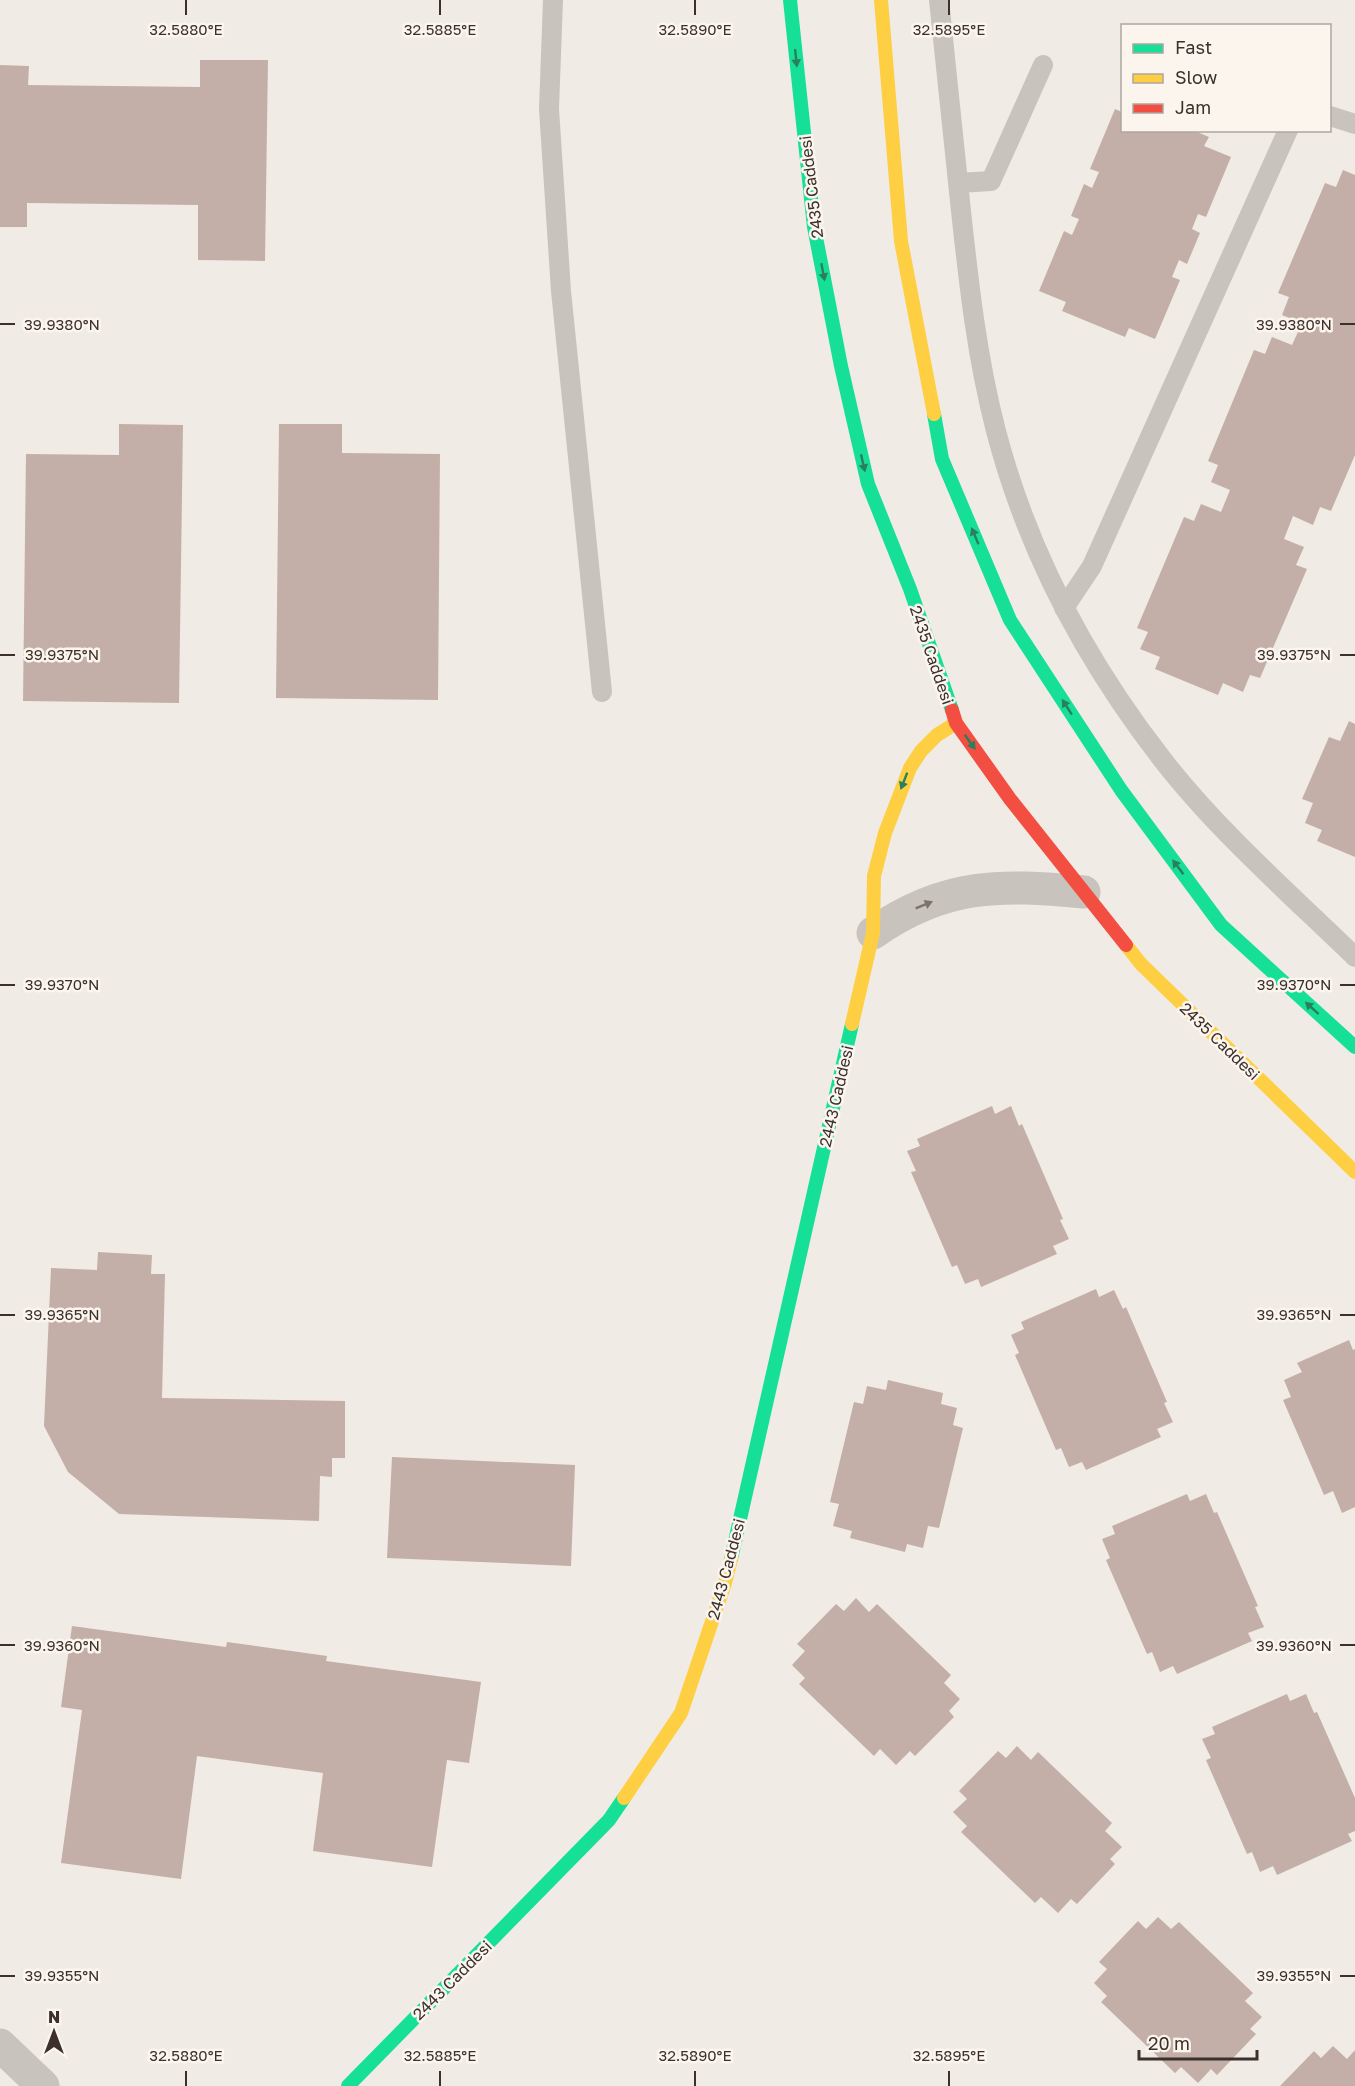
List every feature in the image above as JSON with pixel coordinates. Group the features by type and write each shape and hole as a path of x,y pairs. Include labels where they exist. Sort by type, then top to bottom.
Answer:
{"street":[{"name":"2435 Caddesi","path":"790,0 814,227 863,463 868,484 910,589 956,723 1010,799 1141,964 1355,1172"},
{"path":"881,0 902,241 942,459 1010,620 1121,790 1221,925 1355,1047"},
{"name":"2443 Caddesi","path":"348,2086 609,1820 681,1713 725,1583 873,933 874,876 885,833 910,768 921,751 937,735 956,723"},
{"path":"873,933 895,917 926,904 954,894 986,887 1034,887 1084,892"},
{"path":"0,2045 43,2086"}],"lane":[{"path":"553,0 549,109 561,291 602,692"},
{"path":"939,0 972,309 982,371 1015,492 1064,608 1127,712 1163,761 1217,822 1355,957"},
{"path":"958,183 992,181 1043,65"},
{"path":"1331,117 1355,124"},
{"path":"1064,608 1092,566 1287,132"}],"building":[{"path":"200,60 268,60 265,261 198,260 198,205 27,203 27,227 0,227 0,65 29,66 28,85 200,87"},
{"path":"1115,109 1121,112 1121,132 1198,132 1209,137 1204,146 1231,157 1206,217 1198,214 1192,229 1200,233 1187,264 1179,260 1172,277 1180,280 1155,339 1129,328 1125,337 1062,311 1066,302 1039,291 1064,231 1072,235 1079,219 1071,216 1084,184 1092,188 1099,172 1090,169"},
{"path":"1343,170 1355,175 1355,455 1331,511 1320,507 1313,525 1293,516 1284,539 1304,547 1296,565 1307,569 1260,678 1250,675 1243,692 1223,683 1218,695 1155,669 1160,657 1140,649 1148,632 1137,628 1184,517 1194,521 1201,504 1221,512 1230,490 1211,482 1218,465 1208,461 1254,350 1265,354 1272,337 1292,345 1302,323 1282,315 1289,297 1278,293 1325,183 1336,187"},
{"path":"119,424 183,425 179,703 23,701 26,454 119,455"},
{"path":"279,424 342,424 342,453 440,454 438,700 276,698"},
{"path":"1349,721 1355,724 1355,857 1317,841 1322,830 1305,823 1313,803 1302,799 1329,737 1340,741"},
{"path":"992,1106 995,1114 1011,1106 1019,1126 1022,1124 1063,1219 1060,1220 1069,1239 1053,1246 1057,1254 981,1287 978,1279 965,1284 957,1265 952,1267 911,1172 916,1171 907,1151 920,1146 917,1139"},
{"path":"98,1252 152,1255 151,1274 165,1274 162,1398 345,1401 345,1458 332,1458 332,1477 320,1476 319,1521 119,1514 68,1472 44,1426 51,1268 97,1270"},
{"path":"1096,1289 1099,1297 1114,1290 1123,1309 1126,1307 1167,1402 1164,1403 1173,1422 1157,1429 1161,1437 1086,1470 1082,1462 1069,1467 1061,1448 1056,1450 1015,1355 1019,1353 1011,1335 1024,1329 1021,1322"},
{"path":"1349,1340 1353,1350 1355,1349 1355,1507 1342,1513 1333,1491 1324,1495 1283,1400 1291,1397 1284,1380 1302,1372 1297,1363"},
{"path":"888,1380 943,1393 941,1404 957,1408 953,1425 963,1428 939,1528 928,1526 923,1548 907,1544 905,1552 850,1538 852,1531 833,1526 839,1504 830,1502 854,1402 863,1404 867,1386 886,1390"},
{"path":"392,1457 575,1465 571,1566 387,1558"},
{"path":"1187,1494 1190,1501 1206,1494 1214,1513 1217,1512 1258,1606 1255,1607 1264,1627 1248,1633 1252,1641 1177,1674 1173,1666 1160,1672 1152,1652 1147,1654 1106,1560 1110,1558 1102,1539 1115,1534 1112,1526"},
{"path":"856,1598 869,1612 877,1604 951,1675 944,1683 960,1699 949,1711 954,1717 915,1756 910,1751 896,1765 880,1749 874,1756 799,1684 805,1678 792,1665 805,1651 797,1644 836,1604 844,1611"},
{"path":"72,1626 226,1647 227,1642 327,1656 326,1661 481,1682 469,1763 447,1760 432,1867 313,1851 323,1773 197,1756 181,1879 61,1863 82,1710 61,1707"},
{"path":"1287,1694 1290,1701 1306,1694 1314,1713 1317,1712 1355,1798 1355,1831 1348,1834 1352,1841 1277,1875 1273,1866 1260,1872 1252,1852 1247,1854 1206,1760 1211,1758 1202,1739 1215,1734 1212,1727"},
{"path":"1017,1746 1031,1760 1038,1752 1112,1823 1105,1831 1122,1847 1110,1859 1115,1864 1077,1904 1071,1899 1058,1913 1041,1897 1035,1903 961,1832 967,1826 953,1812 967,1799 959,1791 998,1751 1006,1758"},
{"path":"1158,1917 1171,1929 1179,1922 1253,1993 1245,2001 1262,2017 1250,2029 1256,2034 1217,2075 1211,2069 1198,2083 1181,2067 1175,2073 1101,2002 1107,1996 1094,1983 1107,1969 1099,1962 1138,1921 1146,1929"},
{"path":"1333,2046 1347,2059 1355,2050 1355,2086 1280,2086 1314,2051 1321,2058"}],"traffic: fast":[{"path":"790,0 814,227 841,366 868,484 910,589 952,710"},
{"path":"934,414 942,459 1010,620 1121,790 1221,925 1355,1047"},
{"path":"731,1559 852,1024"},
{"path":"348,2086 609,1820 624,1798"}],"traffic: slow":[{"path":"881,0 901,241 934,414"},
{"path":"852,1024 873,933 874,876 885,833 910,768 921,751 937,735 956,723"},
{"path":"1126,945 1141,964 1355,1172"},
{"path":"624,1798 681,1713 731,1559"}],"traffic: jam":[{"path":"952,710 956,723 1010,799 1126,945"}]}
